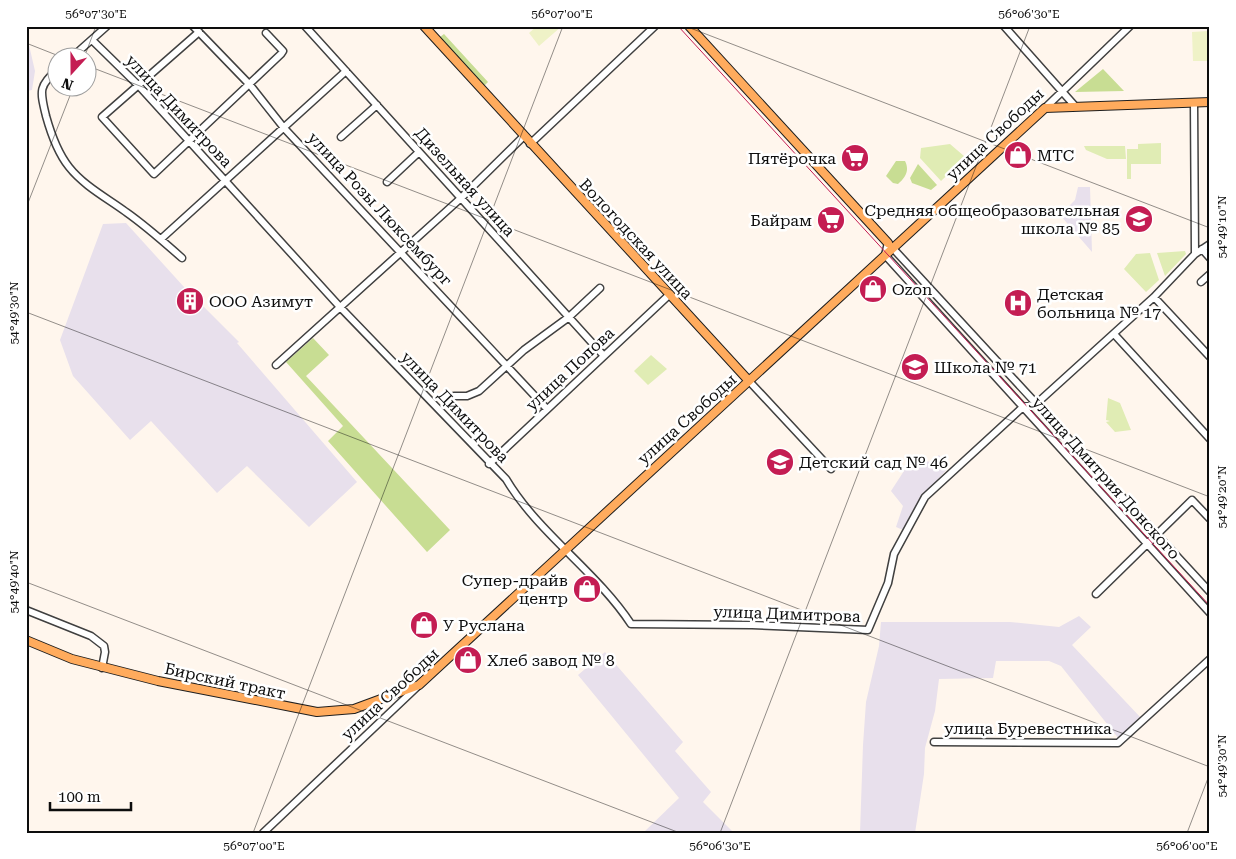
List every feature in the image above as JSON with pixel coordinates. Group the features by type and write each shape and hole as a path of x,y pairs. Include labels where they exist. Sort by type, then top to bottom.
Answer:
{"main road":[{"name":"Вологодская улица","path":"424,26 523,137 749,381"},
{"path":"689,26 891,246"},
{"path":"1045,108 1210,102"},
{"name":"улица Свободы","path":"419,685 885,255 891,246 1045,108"},
{"name":"Бирский тракт","path":"26,640 72,659 102,668 158,681 317,712 358,707 419,685"}],"street":[{"path":"83,48 107,26"},
{"name":"Дизельная улица","path":"305,26 604,356"},
{"path":"530,144 656,26"},
{"path":"1004,26 1075,106"},
{"name":"улица Свободы","path":"1045,108 1130,26"},
{"path":"197,29 139,86 102,117 154,174 187,141 250,85 283,50 266,33"},
{"name":"улица Розы Люксембург","path":"197,29 250,85 284,128 402,251 547,409"},
{"name":"улица Димитрова","path":"92,40 139,86 340,307 489,464 506,479 516,496 566,549 631,624 752,625 868,630 888,583 894,554 925,497 1023,407"},
{"path":"161,239 346,71"},
{"path":"48,77 40,91 51,136 70,168 161,239 182,258"},
{"path":"1194,103 1195,254"},
{"path":"341,137 377,105"},
{"path":"276,365 461,198 523,137"},
{"path":"387,182 419,152"},
{"path":"1023,407 1036,404 1154,297 1195,254 1210,244"},
{"name":"улица Дмитрия Донского","path":"891,246 1210,592"},
{"path":"1202,249 1210,258"},
{"name":"улица Дмитрия Донского","path":"885,255 1210,613"},
{"path":"1201,282 1210,274"},
{"path":"454,396 467,396 479,391 524,350 569,317 600,288"},
{"name":"улица Попова","path":"489,464 669,295"},
{"path":"1154,297 1210,357"},
{"path":"1114,334 1210,439"},
{"name":"Вологодская улица","path":"749,381 831,469"},
{"path":"1096,594 1192,500 1210,519"},
{"path":"26,610 99,640 105,652 102,668"},
{"name":"улица Буревестника","path":"934,742 1118,743 1210,660"},
{"name":"улица Свободы","path":"263,833 419,685"}],"shaded area":[{"path":"26,32 35,71 32,90 26,91"},
{"path":"1078,187 1090,187 1092,252 1060,215 1075,200"},
{"path":"126,223 184,287 239,342 237,343 357,482 309,527 247,466 217,493 151,421 130,440 73,376 60,340 103,224"},
{"path":"939,455 949,467 917,503 903,530 896,527 903,506 891,491 913,457 930,462"},
{"path":"1079,616 1091,627 1072,645 1142,719 1119,739 1061,666 1049,661 996,661 993,678 939,679 935,711 925,748 924,774 915,833 860,833 866,702 879,646 881,622 1010,622 1059,627"},
{"path":"605,652 683,742 675,751 711,792 703,802 734,833 643,833 679,798 578,675"}],"green space":[{"path":"537,26 562,26 539,46 529,33"},
{"path":"1208,31 1209,61 1193,61 1192,32"},
{"path":"444,34 488,82 484,86 440,37"},
{"path":"1103,69 1124,91 1075,92"},
{"path":"1161,143 1161,164 1131,164 1131,179 1127,179 1127,149 1138,149 1138,144"},
{"path":"950,144 964,156 962,161 941,181 920,158 921,148"},
{"path":"1084,146 1125,146 1126,159 1107,159 1086,150"},
{"path":"896,161 905,161 907,168 905,177 898,184 893,183 886,176"},
{"path":"918,164 937,185 931,190 912,183 910,178"},
{"path":"1185,251 1186,254 1165,276 1157,253"},
{"path":"1150,253 1159,280 1146,292 1124,269 1136,254"},
{"path":"313,338 329,355 306,376 450,530 427,552 328,441 343,426 286,362"},
{"path":"651,355 667,369 648,385 634,371"},
{"path":"1108,398 1120,403 1131,430 1115,432 1106,422 1110,421 1106,420"}],"tram line":[{"path":"678,26 1210,606"}],"place":[{"name":"МТС","path":"1018,155"},
{"name":"Пятёрочка","path":"855,158"},
{"name":"Средняя общеобразовательная школа № 85","path":"1139,219"},
{"name":"Байрам","path":"831,220"},
{"name":"Ozon","path":"873,289"},
{"name":"ООО Азимут","path":"190,301"},
{"name":"Детская больница № 17","path":"1018,303"},
{"name":"Школа № 71","path":"915,367"},
{"name":"Детский сад № 46","path":"780,462"},
{"name":"Супер-драйв центр","path":"587,589"},
{"name":"У Руслана","path":"424,625"},
{"name":"Хлеб завод № 8","path":"468,660"}]}
